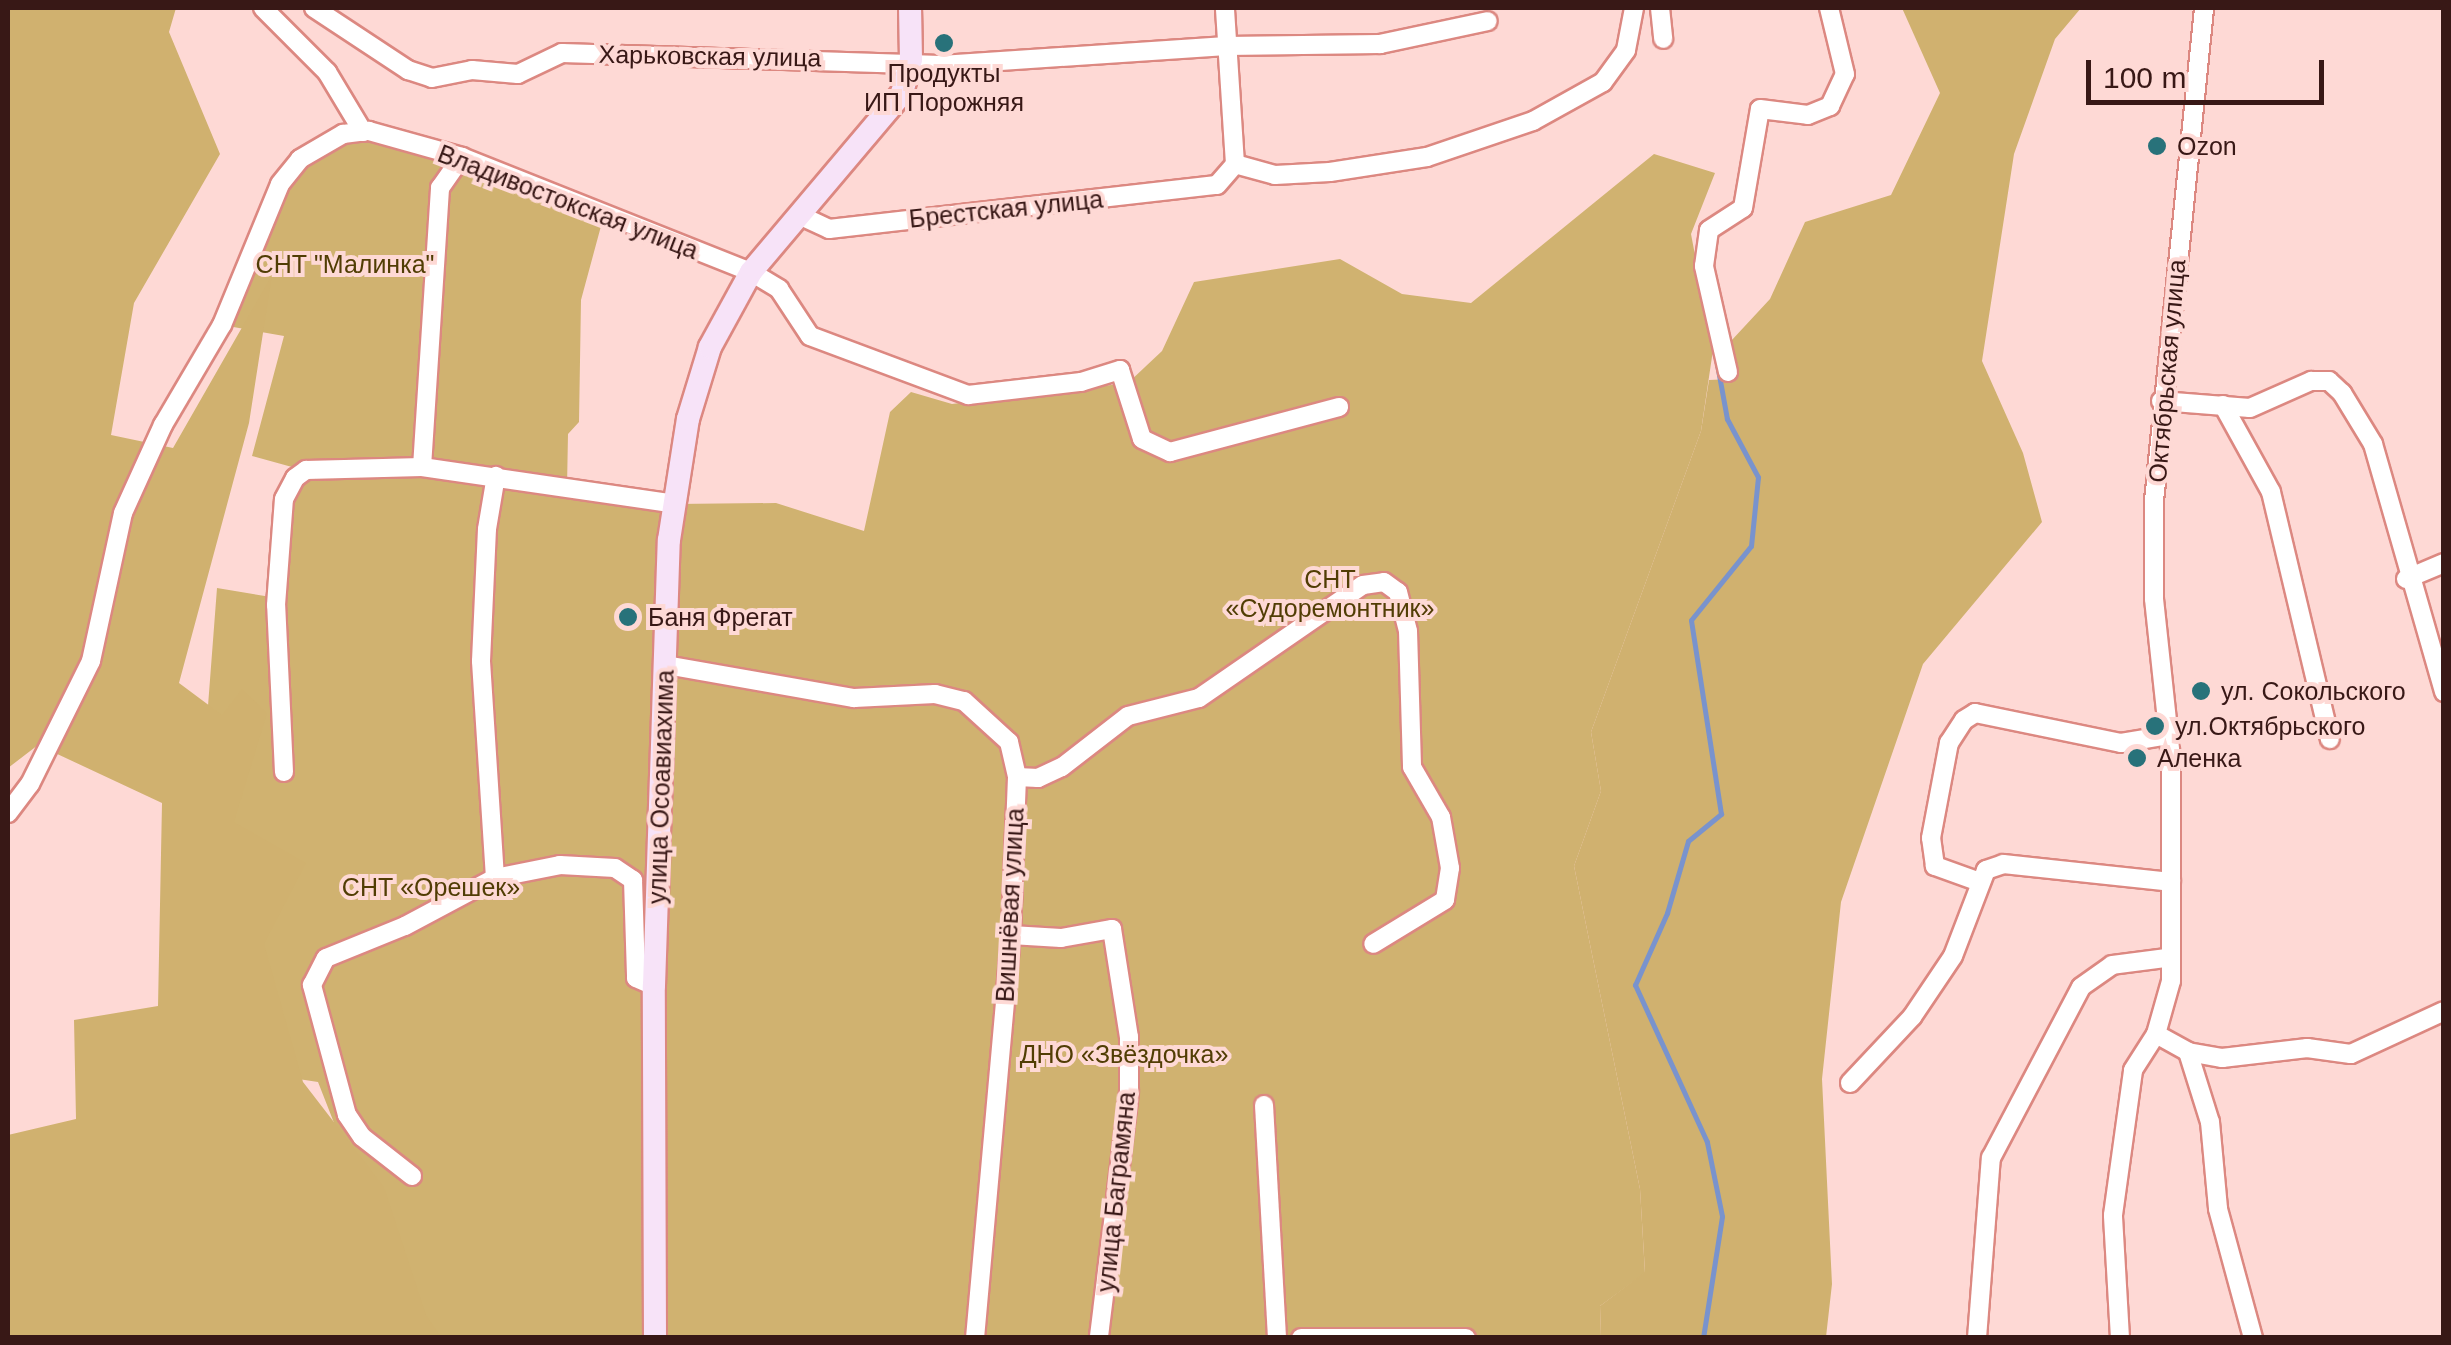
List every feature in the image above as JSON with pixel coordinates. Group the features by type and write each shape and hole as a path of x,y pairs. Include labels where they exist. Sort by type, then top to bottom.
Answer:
{"street":[{"path":"8,814 30,784 92,661 124,513 162,425 222,326 280,184 300,159 343,134 363,132 326,72 263,8"},
{"name":"Харьковская улица","path":"314,8 408,70 432,78 472,70 518,74 562,53 912,59 941,65 1226,46 1380,44 1488,22"},
{"name":"улица Осоавиахима","path":"655,1338 654,986 675,504 688,419 710,347 752,272 902,93 912,59 910,8"},
{"path":"1225,8 1235,164 1275,176 1427,157 1532,121 1604,82 1626,50 1634,8"},
{"path":"1660,8 1664,39"},
{"path":"1728,372 1704,266 1710,230 1742,208 1760,109 1808,116 1830,106 1845,74 1829,8"},
{"name":"Октябрьская улица","path":"2120,1338 2113,1215 2132,1070 2156,1034 2170,981 2166,958 2171,882 2169,735 2154,598 2161,401 2204,8"},
{"name":"Владивостокская улица","path":"363,132 462,157 752,272 778,288 810,336 968,394 1080,382 1120,370 1142,439 1170,452 1339,407"},
{"path":"422,467 440,188 462,157"},
{"name":"Брестская улица","path":"799,215 828,229 1217,185 1235,164"},
{"path":"2161,401 2250,408 2311,381 2330,381 2342,392 2373,444 2406,579 2444,692"},
{"path":"2224,405 2231,429 2271,492 2330,739"},
{"path":"284,772 276,605 284,499 306,470 422,467 675,504"},
{"path":"495,878 481,661 487,528 496,476"},
{"path":"2406,579 2444,564"},
{"path":"1017,777 1038,778 1062,766 1128,716 1199,698 1363,584 1384,582 1398,592 1408,631 1412,767 1441,818 1450,868 1445,900 1373,944"},
{"name":"Вишнёвая улица","path":"666,666 854,698 935,694 964,702 998,727 1009,742 1017,777 1011,935 975,1338"},
{"path":"1977,881 1935,866 1931,838 1949,744 1964,720 1975,714 2121,743 2169,735"},
{"path":"1850,1082 1912,1018 1953,956 1977,881 2003,864 2171,882"},
{"path":"412,1176 362,1137 347,1115 312,984 315,970 326,958 405,926 495,878 560,865 615,868 633,880 636,978 654,986"},
{"name":"улица Баграмяна","path":"1011,935 1060,938 1112,929 1130,1037 1129,1092 1099,1338"},
{"path":"1977,1338 1991,1158 2081,987 2112,965 2166,958"},
{"path":"2156,1034 2188,1052 2222,1058 2307,1048 2351,1054 2444,1011"},
{"path":"2188,1052 2210,1122 2218,1209 2253,1338"},
{"path":"1264,1105 1277,1338"},
{"path":"1301,1338 1466,1338"}],"green space":[{"name":"СНТ «Судоремонтник»","path":"369,131 604,215 581,300 579,422 568,434 567,487 675,504 776,503 864,531 890,412 911,392 952,404 1128,383 1162,351 1194,282 1340,259 1402,294 1471,303 1654,154 1715,173 1691,234 1713,350 1701,431 1591,732 1601,791 1574,866 1640,1189 1645,1273 1600,1306 1601,1337 418,1337 318,1082 200,1064 206,732 217,588 277,598 295,478 292,467 252,456 284,336 222,325 300,159"}],"shaded area":[{"path":"8,8 176,8 169,32 220,154 134,303 111,435 173,448 272,275 249,423 179,683 222,715 242,689 267,713 234,822 306,863 264,944 303,1082 384,1187 426,1315 441,1337 8,1337 8,1135 76,1119 74,1020 158,1006 162,803 38,745 8,768"},
{"path":"1902,8 2081,8 2055,39 2014,154 1982,361 2023,453 2042,522 1923,664 1841,902 1822,1079 1832,1284 1826,1337 1601,1337 1600,1306 1645,1272 1640,1189 1574,866 1601,791 1591,732 1701,431 1709,380 1733,379 1731,341 1770,299 1805,222 1891,195 1940,93"}],"waterway":[{"path":"1703,1338 1722,1216 1707,1142 1635,985 1667,913 1688,841 1721,814 1691,620 1751,546 1758,477 1727,419 1717,364"}],"place":[{"name":"Продукты ИП Порожняя","path":"944,43"},
{"name":"Ozon","path":"2157,146"},
{"name":"Баня Фрегат","path":"628,617"},
{"name":"ул. Сокольского","path":"2201,691"},
{"name":"ул.Октябрьского","path":"2155,726"},
{"name":"Аленка","path":"2137,758"}],"park label":[{"name":"СНТ \"Малинка\"","path":"345,264"},
{"name":"СНТ «Орешек»","path":"431,887"},
{"name":"ДНО «Звёздочка»","path":"1124,1054"}]}
